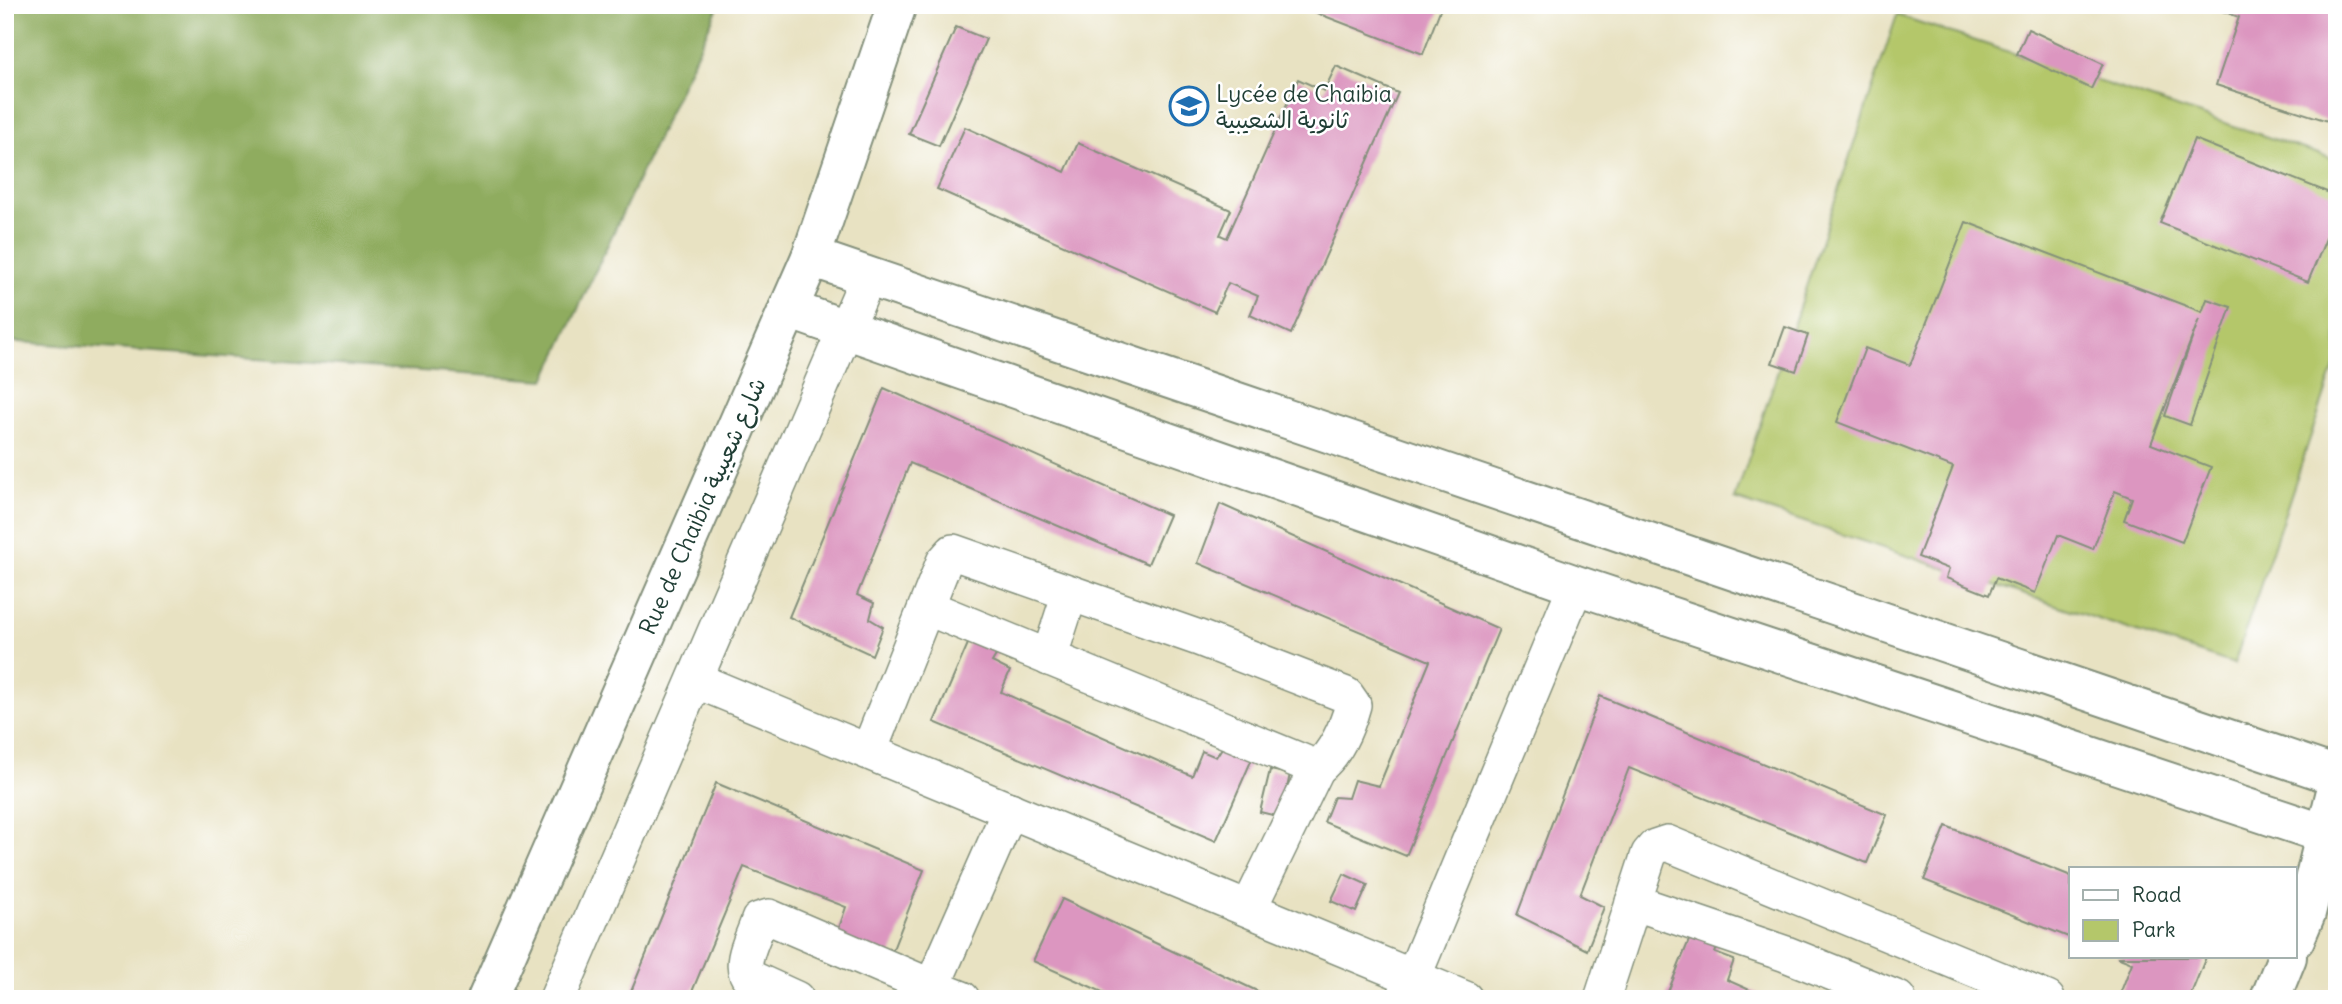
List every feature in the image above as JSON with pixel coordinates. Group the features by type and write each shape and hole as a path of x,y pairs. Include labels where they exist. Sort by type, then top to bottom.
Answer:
{"street":[{"name":"Rue de Chaibia شارع شعيبية","path":"487,999 811,257 897,5"},
{"path":"811,257 2337,776"},
{"path":"557,999 868,277"},
{"path":"788,309 1576,585 2332,837"},
{"path":"869,751 944,562 953,552 1199,638 1346,695 1353,705 1350,717 1327,760 1317,768 1249,908"},
{"path":"1408,987 1576,585"},
{"path":"1049,658 1070,593"},
{"path":"926,607 1317,768"},
{"path":"695,680 1249,908 1408,987 1465,999"},
{"path":"2296,937 2332,837 2337,787"},
{"path":"796,999 750,978 745,972 744,964 759,920 763,918 769,917 947,993 1010,810"},
{"path":"1602,999 1649,854 1655,847 1667,843 2047,999"},
{"path":"1633,902 1786,954 1898,999"},
{"path":"2270,999 2287,958"}],"green space":[{"path":"5,5 719,5 545,380 5,341"},
{"path":"1897,15 2337,160 2337,358 2234,664 1735,499"}],"building":[{"path":"1296,5 1442,5 1423,54"},
{"path":"2205,5 2337,5 2337,124 2216,85 2239,17"},
{"path":"956,27 986,39 939,146 909,134"},
{"path":"2028,29 2103,64 2091,89 2017,54"},
{"path":"1336,66 1398,93 1291,334 1250,315 1258,296 1228,283 1215,312 937,189 965,127 1065,172 1078,143 1231,210 1220,235 1227,238 1298,79 1324,91"},
{"path":"2194,139 2337,196 2337,212 2308,282 2160,223"},
{"path":"1966,222 2202,312 2207,299 2231,307 2190,425 2165,416 2199,319 2151,444 2211,467 2182,542 2124,520 2132,498 2115,491 2093,549 2058,535 2035,593 1996,578 1989,595 1946,578 1949,569 1918,557 1953,467 1837,422 1865,348 1910,365"},
{"path":"1785,327 1808,335 1796,371 1772,363"},
{"path":"884,388 1169,515 1148,564 910,463 857,595 874,603 870,619 883,627 872,655 789,617"},
{"path":"1220,504 1499,629 1406,856 1324,822 1334,797 1348,798 1354,780 1379,786 1430,661 1198,563"},
{"path":"970,639 998,652 992,662 1010,671 1001,692 1192,776 1202,751 1216,757 1224,745 1252,759 1216,841 934,722"},
{"path":"1600,696 1887,815 1867,863 1629,768 1580,895 1604,907 1587,950 1517,915"},
{"path":"1270,770 1290,774 1281,817 1260,812"},
{"path":"716,783 924,870 888,962 835,940 846,907 744,867 689,999 628,999"},
{"path":"1946,826 2069,875 2069,937 1924,880"},
{"path":"1344,874 1368,885 1356,912 1331,901"},
{"path":"1062,899 1274,999 1118,999 1033,961"},
{"path":"1694,928 1721,938 1715,953 1734,960 1727,980 1770,999 1665,999"},
{"path":"2120,958 2206,958 2189,999 2118,999 2132,963"}],"place":[{"name":"Lycée de Chaibia ثانوية الشعيبية","path":"1189,106"}]}
